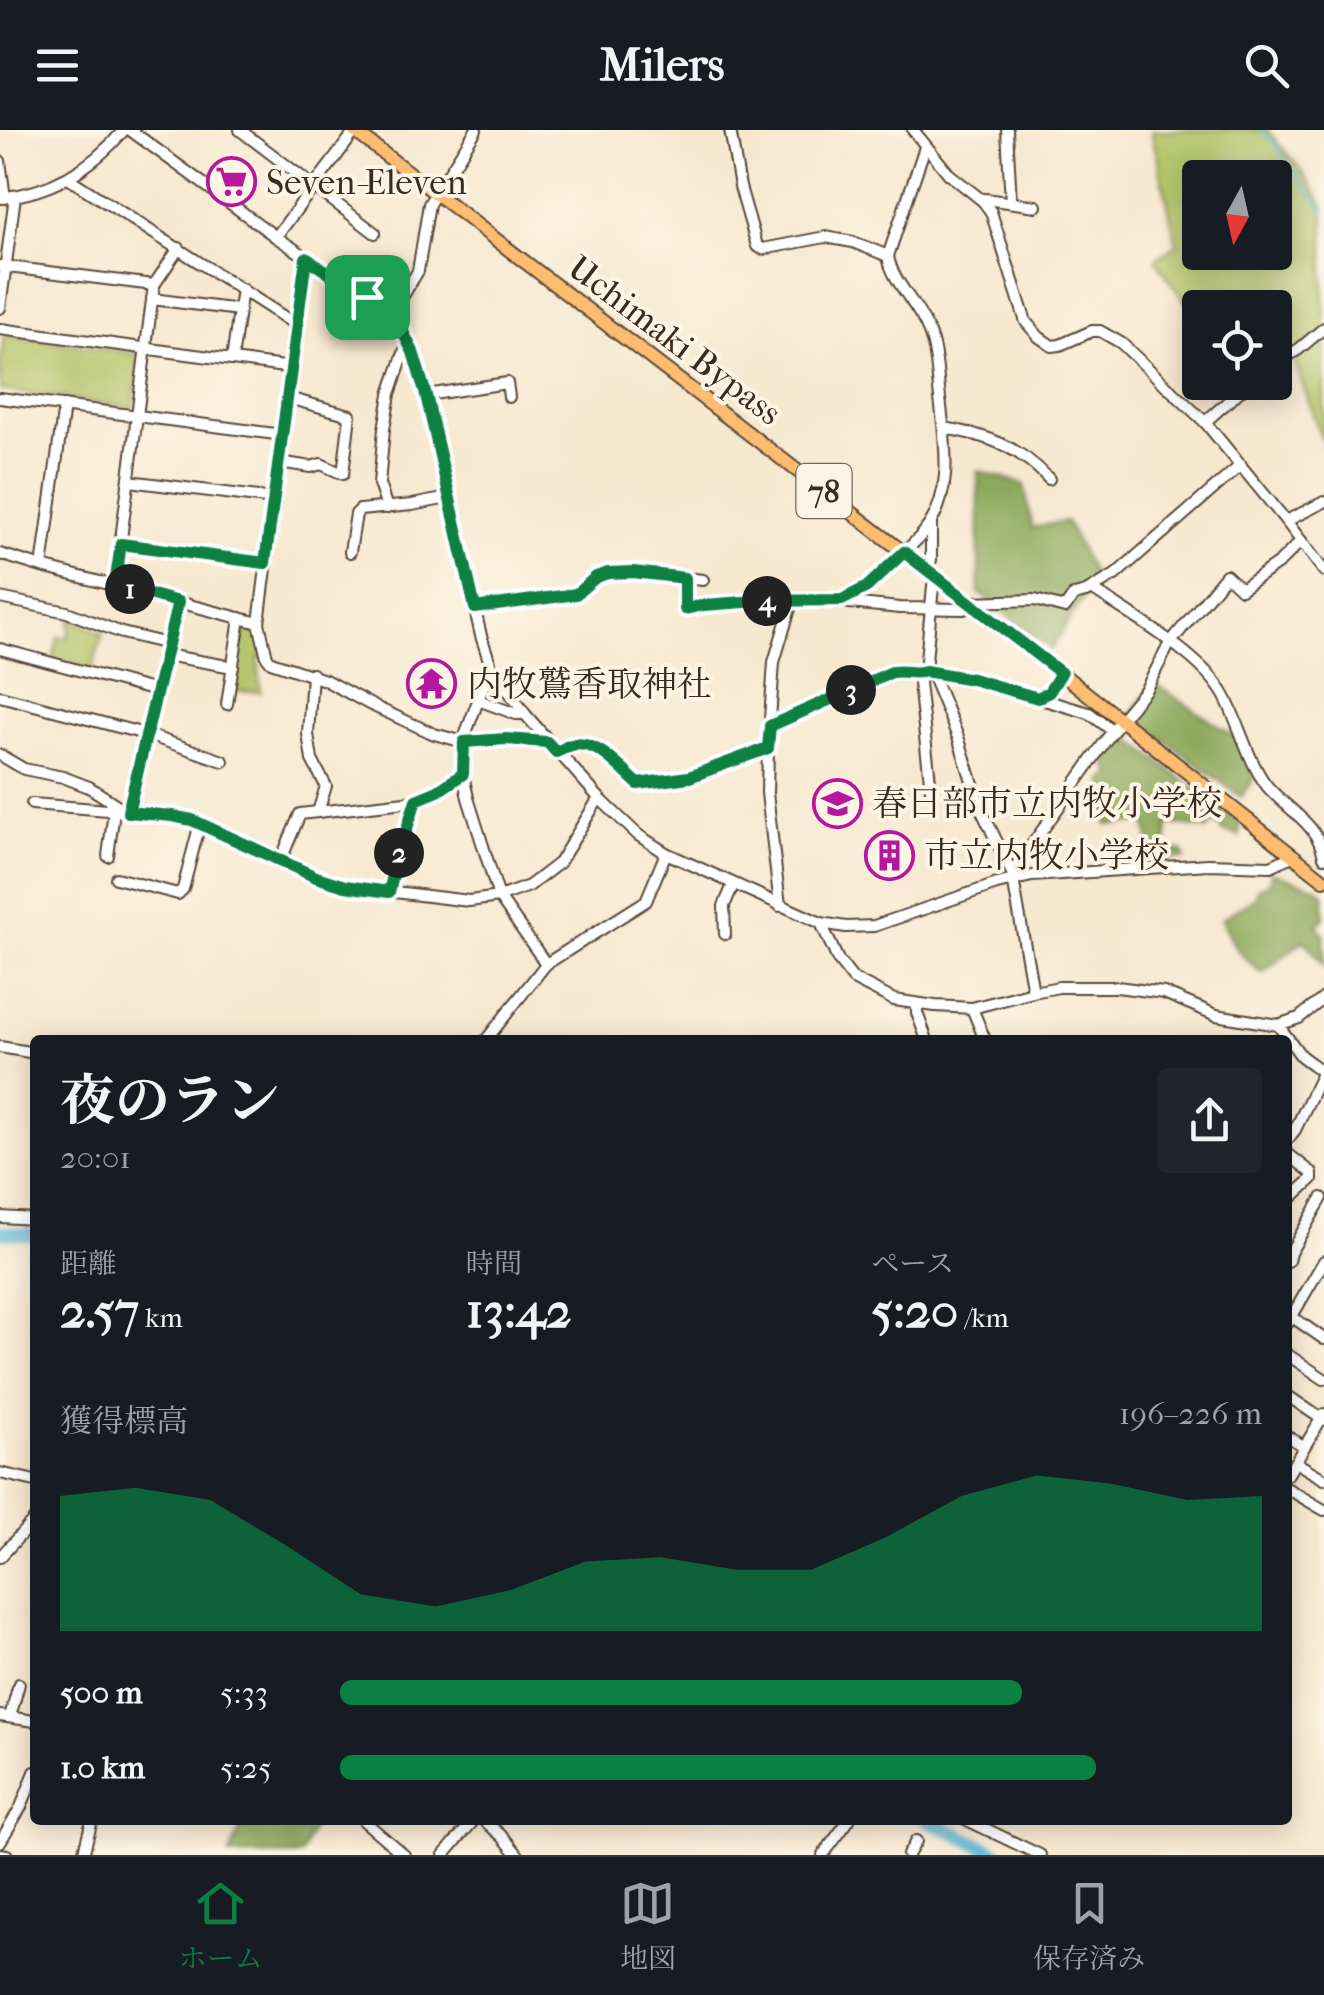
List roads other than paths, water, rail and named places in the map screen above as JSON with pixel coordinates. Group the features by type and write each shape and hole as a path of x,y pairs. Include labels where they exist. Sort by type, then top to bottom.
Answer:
{"main road":[{"name":"Uchimaki Bypass","path":"355,131 904,552 966,606 1061,673 1117,725 1294,854"},
{"name":"78","path":"1294,854 1323,876"}],"street":[{"path":"7,197 40,190 68,178 127,130 391,316 408,340 426,395 492,666 556,752 638,835 666,853 821,923 860,927 889,922 1012,876 1208,864 1263,866 1277,864 1294,854"},
{"path":"240,130 375,232"},
{"path":"391,316 418,272 435,193 476,130"},
{"path":"730,130 740,187 757,246 763,249 825,238 853,242 888,256"},
{"path":"913,130 949,174 991,212 1026,322 1039,337 1052,346 1092,331 1121,343 1205,422 1324,571"},
{"path":"1007,130 1011,202"},
{"path":"276,236 355,131"},
{"path":"842,600 867,587 931,522 938,510 945,475 947,454 934,350 928,330 888,256 925,147"},
{"path":"0,160 7,197 1,300"},
{"path":"68,178 298,326"},
{"path":"983,201 1036,206"},
{"path":"115,585 154,285 179,248"},
{"path":"306,258 258,623 268,656 277,666 312,674 434,734 464,742 547,742"},
{"path":"3,266 154,285"},
{"path":"232,360 242,289"},
{"path":"152,299 239,310"},
{"path":"1292,353 1324,328"},
{"path":"0,329 292,368"},
{"path":"388,508 379,484 384,429 390,394 408,340"},
{"path":"426,395 507,383 509,397"},
{"path":"0,398 283,435"},
{"path":"279,462 311,467 322,464 343,474 350,415 288,398"},
{"path":"1205,422 1230,400"},
{"path":"42,567 64,406"},
{"path":"944,428 1004,444 1049,478"},
{"path":"685,578 685,609 758,601 842,600 932,608 1035,600 1065,608 1074,596 1115,575 1241,466"},
{"path":"128,481 274,499"},
{"path":"350,552 360,510 448,498"},
{"path":"1286,521 1324,502"},
{"path":"931,522 931,560"},
{"path":"1012,876 1146,689 1170,643 1226,575 1242,590 1280,562 1301,540"},
{"path":"121,544 265,563"},
{"path":"0,554 258,623"},
{"path":"475,608 576,594 596,577 608,573 702,580"},
{"path":"931,790 925,672 932,586"},
{"path":"1092,589 1170,643 1216,682 1262,778 1309,824 1324,857"},
{"path":"0,598 66,612 166,650 232,667"},
{"path":"128,812 178,602"},
{"path":"780,906 768,811 768,748 774,662 792,602"},
{"path":"227,704 240,618"},
{"path":"0,649 156,690"},
{"path":"492,666 464,742 463,774 499,897 546,964"},
{"path":"770,726 892,672 906,670 972,679 1117,725"},
{"path":"925,672 958,737 980,809 1012,876 1032,992"},
{"path":"1038,698 1049,692 1061,673"},
{"path":"312,674 308,734 312,760 326,786 318,812"},
{"path":"0,696 145,734 223,761"},
{"path":"478,700 525,714"},
{"path":"556,752 572,745 596,748 638,784 689,777 768,748"},
{"path":"0,755 24,770 89,787 128,812"},
{"path":"280,862 300,814 416,800 463,774"},
{"path":"32,804 172,816 200,823 330,882 469,901 499,897 530,886 559,862 599,798"},
{"path":"389,892 416,800"},
{"path":"108,856 114,810"},
{"path":"116,878 178,894 183,889 200,823"},
{"path":"490,1035 546,964 646,901 666,853"},
{"path":"725,934 724,906 733,884"},
{"path":"821,923 838,960 853,980 894,1000 917,1004 972,1008 1032,992 1096,986 1164,993 1216,1015 1278,1025 1310,1011 1324,998"},
{"path":"917,1004 926,1035"},
{"path":"972,1008 982,1035"},
{"path":"1278,1025 1285,1035"},
{"path":"1292,1044 1301,1056 1323,1071 1292,1134"},
{"path":"0,1047 30,1052"},
{"path":"1292,1157 1312,1173 1312,1179 1292,1197"},
{"path":"1292,1251 1323,1198 1302,1186"},
{"path":"0,1217 30,1219"},
{"path":"1292,1313 1324,1261"},
{"path":"1292,1320 1324,1338"},
{"path":"1292,1358 1324,1379"},
{"path":"1292,1399 1323,1418 1292,1467"},
{"path":"1292,1439 1304,1446"},
{"path":"1295,1462 1324,1479"},
{"path":"0,1473 30,1480"},
{"path":"1292,1491 1324,1510"},
{"path":"0,1557 30,1524"},
{"path":"19,1684 5,1716 30,1720"},
{"path":"0,1842 30,1784"},
{"path":"83,1855 91,1825"},
{"path":"369,1825 404,1855"},
{"path":"444,1855 470,1825"},
{"path":"490,1825 518,1855"},
{"path":"824,1855 845,1825"},
{"path":"977,1825 1040,1855"},
{"path":"908,1855 916,1841"}],"waterway":[{"path":"1261,130 1324,212"},
{"path":"0,1232 30,1235"},
{"path":"938,1825 1001,1855"}],"place":[{"name":"Seven-Eleven","path":"231,182"},
{"name":"内牧鷲香取神社","path":"432,684"},
{"name":"春日部市立内牧小学校","path":"837,803"},
{"name":"市立内牧小学校","path":"889,855"}]}
